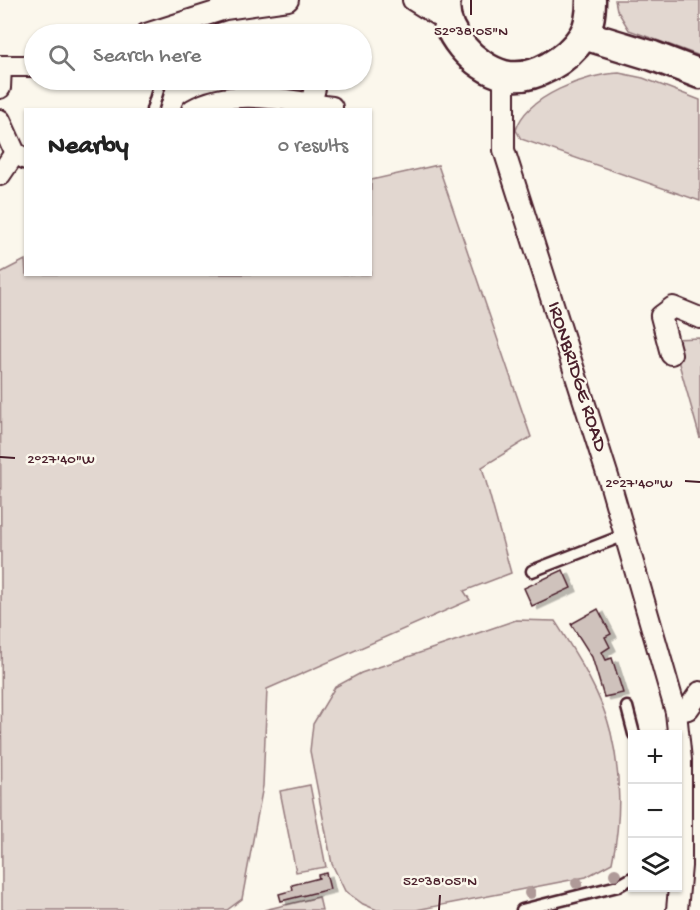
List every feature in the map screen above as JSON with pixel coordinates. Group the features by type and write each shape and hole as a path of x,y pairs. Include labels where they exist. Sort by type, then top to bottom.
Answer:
{"main road":[{"path":"448,12 454,36 467,54 504,75 527,74 558,63 584,36 591,17 591,0"},
{"path":"584,36 653,56 700,74"}],"street":[{"path":"166,24 197,8 225,9 288,0"},
{"path":"413,0 448,12"},
{"path":"0,88 1,66 24,66"},
{"name":"IRONBRIDGE ROAD","path":"504,75 504,150 625,535 688,714 681,760 680,838"},
{"path":"311,104 314,90"},
{"path":"195,108 205,102 251,96 332,107"},
{"path":"0,120 20,156 0,175"},
{"path":"671,354 661,316 673,307 700,318"},
{"path":"688,714 700,692"},
{"name":"IRONBRIDGE ROAD","path":"677,910 678,892"}],"lane":[{"path":"153,108 158,90"},
{"path":"532,571 625,535"},
{"path":"627,708 633,730"},
{"path":"522,910 618,886 628,881"}],"shaded area":[{"path":"615,0 700,0 700,56 629,30 617,10"},
{"path":"619,73 643,78 700,100 700,201 521,139 516,130 522,118 545,97 575,83 606,74"},
{"path":"438,165 531,437 482,467 511,573 464,591 470,600 267,689 263,786 242,899 227,910 2,910 0,273 24,261 24,276 372,276 372,180"},
{"path":"700,338 700,438 672,339"},
{"path":"516,620 555,621 588,675 607,718 617,765 618,782 618,814 612,863 586,877 416,910 377,910 363,904 345,891 332,864 310,751 313,724 335,687 361,673"},
{"path":"310,785 326,867 296,872 280,791"},
{"path":"319,897 322,910 264,910"}],"building":[{"path":"563,570 571,588 532,606 524,588"},
{"path":"598,609 611,634 605,637 610,647 602,652 606,660 612,658 623,693 604,697 592,657 571,624"},
{"path":"326,873 330,889 281,901 279,894 293,890 292,885 319,878 318,875"}]}
